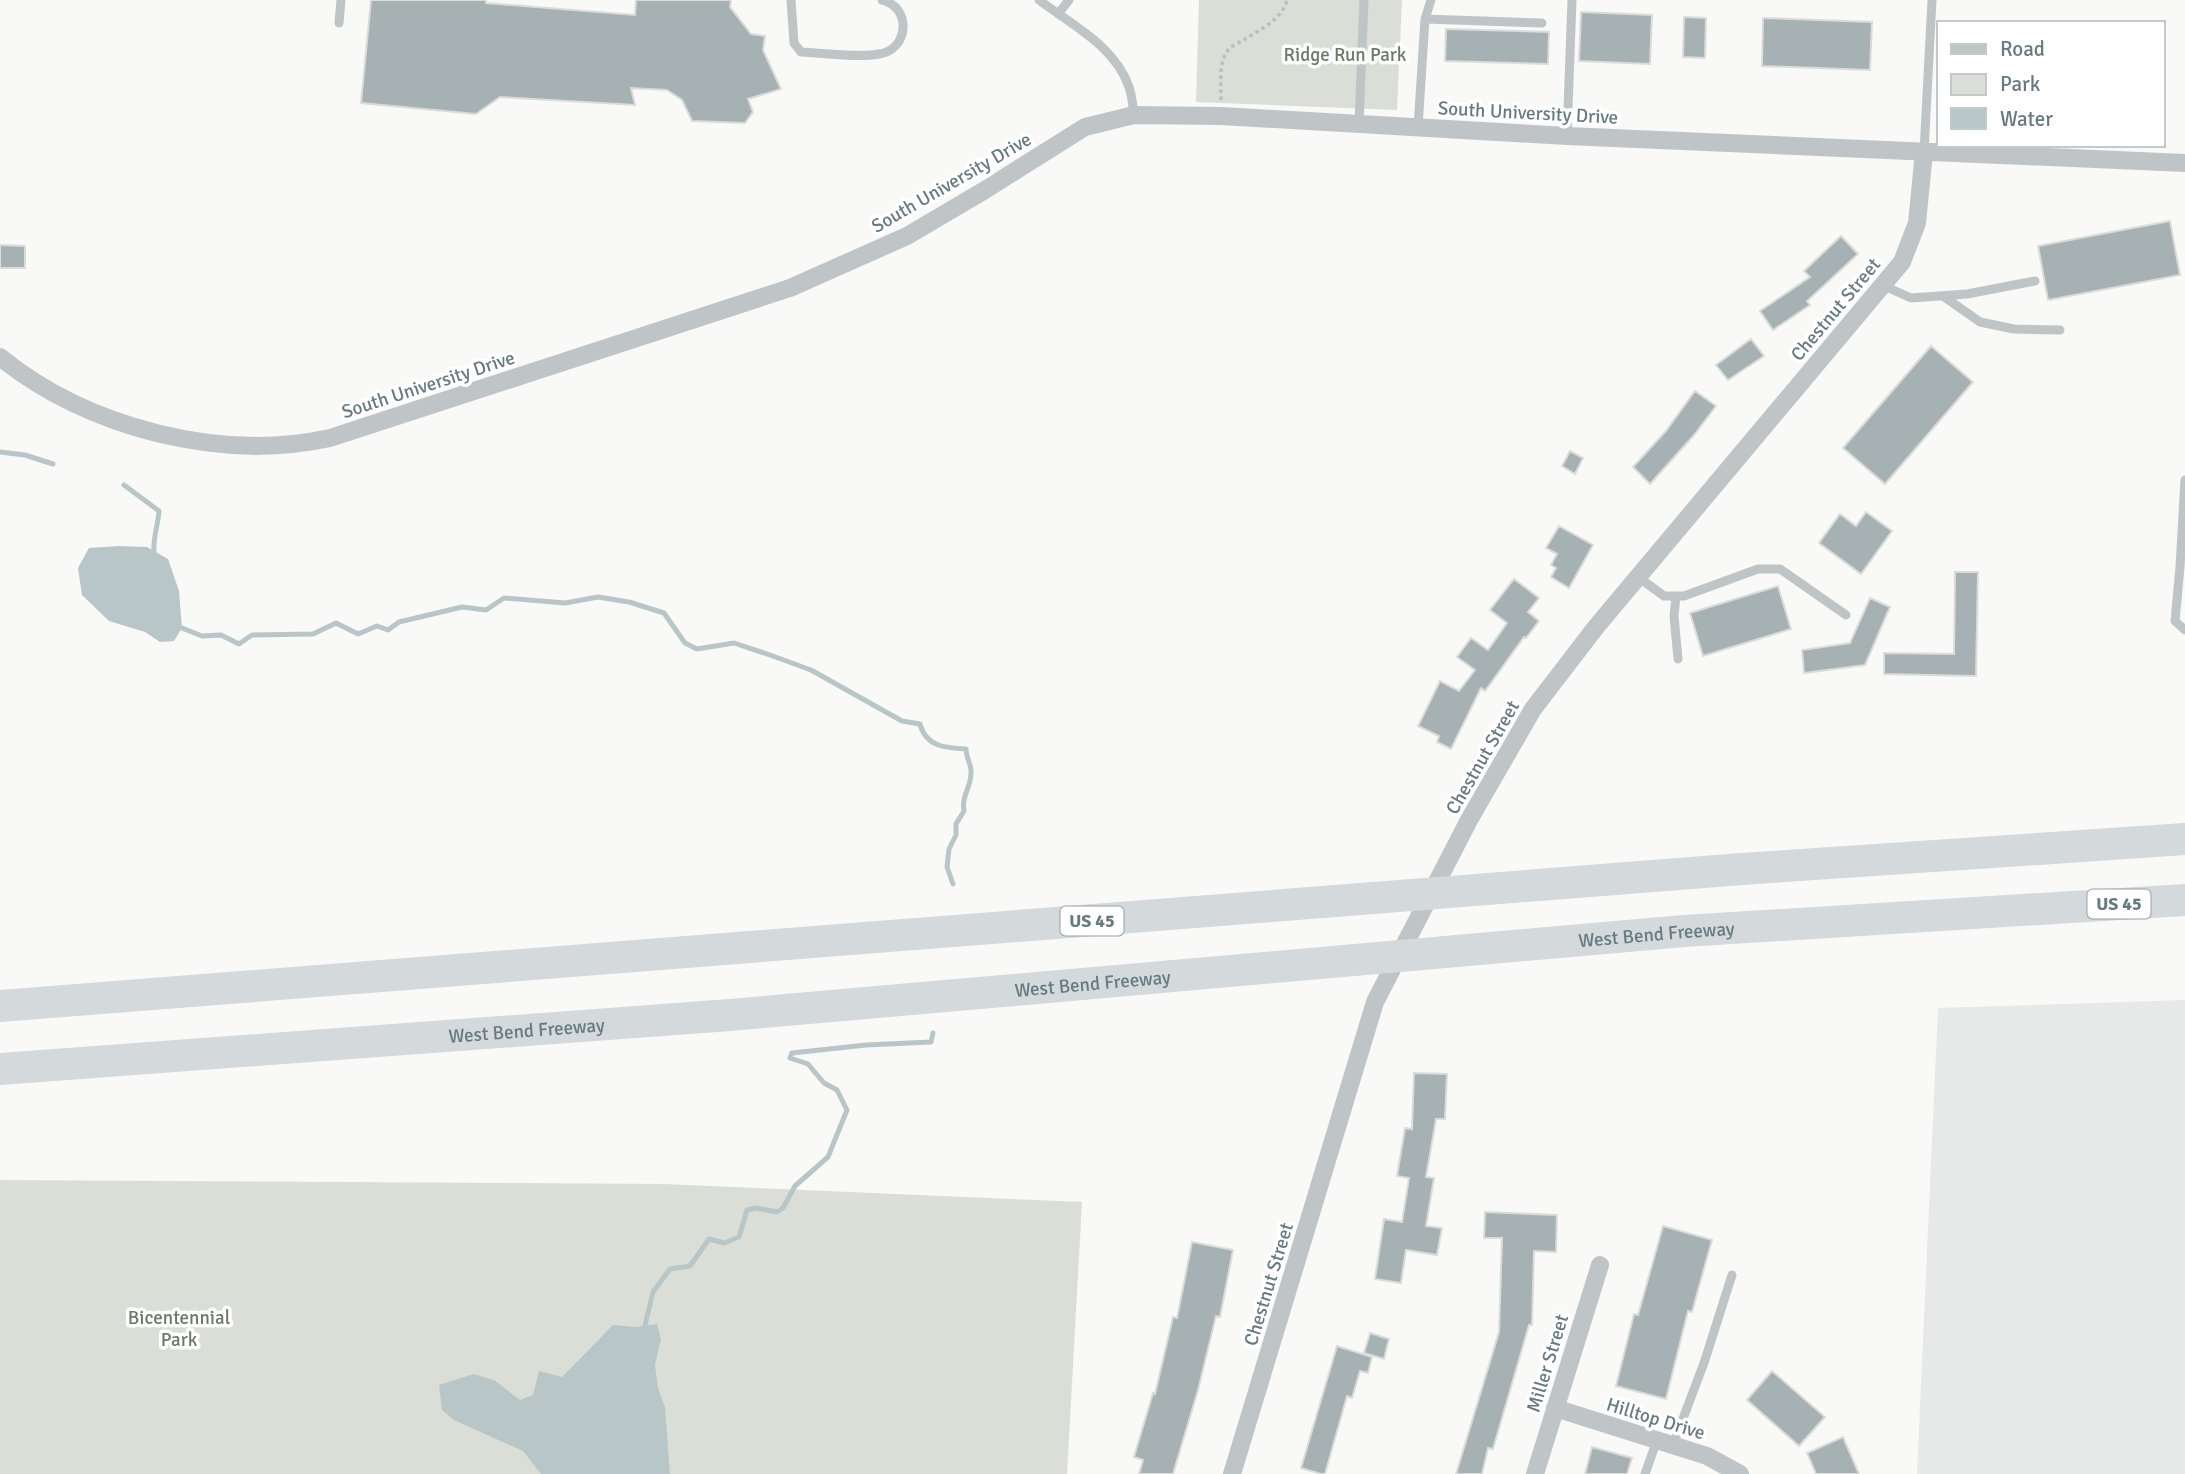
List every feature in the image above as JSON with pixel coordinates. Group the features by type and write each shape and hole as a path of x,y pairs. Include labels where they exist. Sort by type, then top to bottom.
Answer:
{"highway":[{"name":"US 45","path":"0,1006 1714,871 2185,839"},
{"name":"West Bend Freeway","path":"0,1069 730,1015 1684,931 2185,900"}],"street":[{"name":"South University Drive","path":"0,357 18,372 55,395 92,412 138,428 181,439 240,445 281,446 304,443 342,434 790,288 907,236 1085,127 1134,115 1221,116 1567,136 2185,163"},
{"name":"Chestnut Street","path":"1232,1474 1375,1002 1468,820 1533,709 1596,627 1902,262 1917,223 1924,152"},
{"name":"Miller Street","path":"1535,1474 1600,1265"},
{"name":"Hilltop Drive","path":"1555,1408 1707,1455 1741,1474"}],"lane":[{"path":"339,23 341,0"},
{"path":"791,0 794,43 801,52 878,55 891,51 901,40 903,27 900,12 892,2 883,0"},
{"path":"1039,0 1100,44 1118,65 1129,87 1134,115"},
{"path":"1058,14 1069,0"},
{"path":"1359,124 1364,0"},
{"path":"1418,127 1425,19 1431,0"},
{"path":"1567,136 1572,0"},
{"path":"1924,152 1932,0"},
{"path":"1425,19 1542,23"},
{"path":"1882,285 1911,298 1967,294 2035,281"},
{"path":"1943,296 1980,322 2014,329 2060,330"},
{"path":"2185,480 2182,577 2175,621 2185,630"},
{"path":"1637,577 1664,596 1684,596 1758,569 1780,569 1846,615"},
{"path":"1676,596 1674,616 1678,659"},
{"path":"1644,1474 1665,1443 1704,1363 1732,1275"}],"path":[{"path":"1221,116 1221,77 1223,62 1229,49 1273,20 1285,9 1287,0"}],"shaded area":[{"path":"2185,1000 2185,1474 1917,1474 1938,1008"}],"green space":[{"name":"Ridge Run Park","path":"1199,0 1402,0 1397,110 1196,102"},
{"name":"Bicentennial Park","path":"0,1180 664,1184 1082,1202 1067,1474 0,1474"}],"water":[{"path":"147,547 168,559 179,591 182,628 174,641 160,642 145,632 109,621 82,595 78,568 89,548"},
{"path":"657,1324 661,1339 655,1365 658,1388 665,1407 670,1474 541,1474 523,1451 454,1420 442,1410 439,1385 474,1374 494,1380 520,1400 533,1395 539,1371 562,1377 613,1325 635,1327"}],"building":[{"path":"371,0 486,0 486,3 635,15 636,0 731,0 730,7 751,34 765,36 763,50 781,89 748,99 753,112 745,123 692,121 682,100 667,90 631,88 635,105 500,97 476,114 361,103"},
{"path":"1581,12 1652,15 1650,64 1579,61"},
{"path":"1684,17 1706,18 1705,58 1683,57"},
{"path":"1763,18 1872,22 1870,70 1762,66"},
{"path":"1446,29 1549,32 1548,64 1445,61"},
{"path":"2170,221 2180,275 2048,300 2038,246"},
{"path":"1841,236 1858,254 1807,301 1810,305 1773,330 1760,311 1810,277 1804,271"},
{"path":"0,245 25,246 25,268 0,268"},
{"path":"1751,339 1764,356 1728,380 1716,365"},
{"path":"1931,346 1973,382 1885,484 1843,448"},
{"path":"1695,391 1716,406 1650,484 1633,467 1666,431"},
{"path":"1570,451 1583,458 1575,474 1562,466"},
{"path":"1866,512 1892,531 1861,574 1819,543 1840,514 1856,526"},
{"path":"1559,526 1593,545 1569,588 1551,577 1556,568 1551,565 1557,554 1546,548"},
{"path":"1955,572 1978,572 1976,676 1884,674 1884,653 1954,654"},
{"path":"1514,579 1539,598 1528,612 1539,621 1526,638 1524,637 1485,691 1481,688 1451,749 1437,742 1439,736 1418,726 1440,681 1459,691 1475,670 1457,657 1471,638 1488,650 1507,623 1490,610"},
{"path":"1778,586 1791,629 1703,656 1690,613"},
{"path":"1870,598 1890,607 1865,665 1804,673 1802,650 1850,643"},
{"path":"1414,1073 1447,1074 1445,1119 1436,1119 1426,1177 1434,1178 1426,1226 1442,1228 1437,1255 1406,1250 1401,1283 1375,1279 1384,1219 1402,1222 1409,1178 1397,1176 1405,1128 1412,1129"},
{"path":"1485,1212 1557,1215 1556,1252 1534,1251 1532,1325 1529,1325 1493,1449 1488,1448 1482,1474 1456,1474 1499,1332 1502,1238 1484,1238"},
{"path":"1663,1226 1712,1240 1692,1312 1688,1311 1666,1399 1616,1386 1634,1314 1638,1315"},
{"path":"1192,1242 1233,1250 1220,1317 1216,1316 1173,1474 1139,1474 1143,1460 1134,1457 1153,1393 1155,1394 1173,1317 1177,1318"},
{"path":"1370,1333 1389,1339 1384,1359 1364,1353"},
{"path":"1337,1346 1372,1357 1368,1373 1360,1371 1352,1398 1347,1396 1325,1474 1321,1474 1301,1468"},
{"path":"1772,1371 1825,1417 1799,1446 1747,1400"},
{"path":"1843,1437 1859,1474 1816,1474 1807,1453"},
{"path":"1592,1447 1632,1458 1627,1474 1585,1474"}],"waterway":[{"path":"0,452 25,455 53,464"},
{"path":"124,485 159,511 154,551"},
{"path":"182,628 202,636 221,635 239,644 252,635 313,634 336,623 358,634 377,626 388,630 399,622 462,607 486,610 504,598 565,603 598,597 629,602 664,613 685,643 697,649 734,643 811,670 902,721 920,724 932,742 966,749 971,777 964,800 964,811 956,824 956,835 949,849 947,867 953,884"},
{"path":"645,1325 653,1292 670,1269 690,1266 709,1239 724,1243 739,1237 747,1210 756,1208 777,1212 783,1208 795,1186 828,1157 847,1110 837,1090 824,1083 808,1064 790,1058 792,1053 866,1045 931,1042 933,1033"}]}
